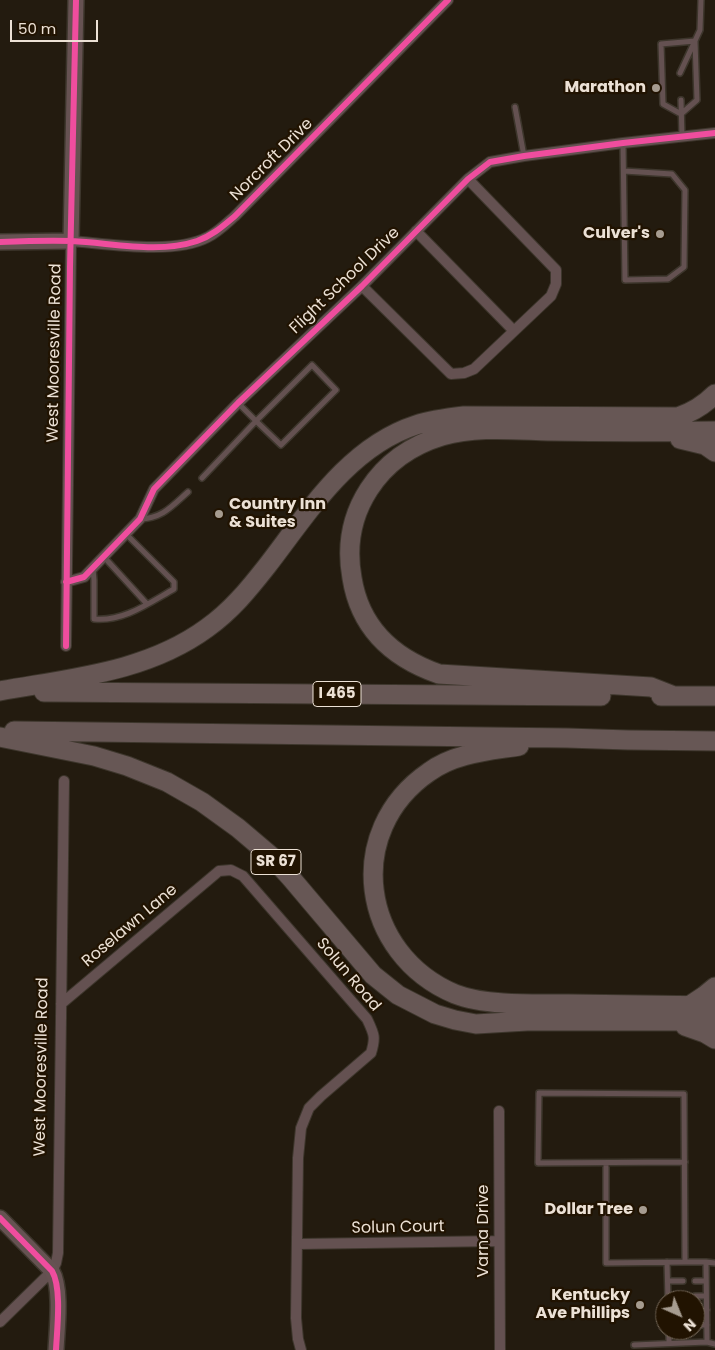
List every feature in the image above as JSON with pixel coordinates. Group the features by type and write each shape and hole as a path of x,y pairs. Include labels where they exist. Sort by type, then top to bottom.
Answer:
{"highway":[{"path":"678,417 696,410 715,394"},
{"path":"0,692 121,669 157,656 192,639 238,602 327,488 344,470 370,449 391,436 414,426 441,419 464,416 715,418"},
{"path":"674,696 651,687 439,674 422,668 389,647 373,630 362,610 353,588 350,569 349,548 352,526 370,486 385,469 402,455 420,444 443,436 474,431 715,431"},
{"path":"649,432 698,442 709,446 715,452"},
{"name":"I 465","path":"0,692 715,696"},
{"path":"0,731 715,741"},
{"name":"SR 67","path":"0,737 94,756 128,766 173,785 212,809 271,856 373,975 406,1000 435,1014 476,1024 527,1021 715,1021"},
{"path":"567,738 475,753 457,758 430,771 414,783 400,798 380,834 374,864 374,886 377,906 388,935 399,952 421,974 438,986 467,998 492,1002 545,1004 715,1006"},
{"path":"689,1006 715,987"},
{"path":"674,1022 705,1033 715,1039"}],"street":[{"name":"West Mooresville Road","path":"66,646 76,0"},
{"name":"Norcroft Drive","path":"71,241 169,247 208,237 235,216 448,0"},
{"name":"Flight School Drive","path":"66,582 84,577 140,519 154,489 238,403 362,286 468,179 490,162 624,143 715,134"},
{"path":"362,286 451,374 464,373 474,369 551,296 556,284 556,270 468,179"},
{"path":"416,231 514,331"},
{"path":"0,242 71,241"},
{"name":"West Mooresville Road","path":"56,1350 57,1286 56,1277 52,1271 58,1253 64,781"},
{"name":"Solun Road","path":"218,871 231,870 243,876 367,1019 374,1035 374,1044 370,1053 309,1108 301,1128 298,1158 296,1318 301,1350"},
{"name":"Roselawn Lane","path":"61,1004 218,871"},
{"name":"Varna Drive","path":"499,1111 500,1350"},
{"path":"0,1218 52,1271 0,1322"},
{"name":"Solun Court","path":"298,1244 499,1241"}],"lane":[{"path":"680,74 700,30 700,0"},
{"path":"681,114 696,100 695,41"},
{"path":"681,114 663,104 661,44 695,41"},
{"path":"681,100 682,137"},
{"path":"515,107 524,156"},
{"path":"624,143 624,172 625,280 668,279 684,267 685,190 672,174 624,172"},
{"path":"202,478 256,421 312,365 336,390 281,445 256,421 238,403"},
{"path":"140,519 162,515 188,492"},
{"path":"92,568 94,580 94,618 105,620 130,614 174,589 174,582 126,534"},
{"path":"104,557 147,604"},
{"path":"685,1162 538,1163 539,1093 684,1094 685,1162 685,1262"},
{"path":"606,1163 606,1263 715,1262"},
{"path":"667,1262 668,1290"},
{"path":"706,1262 707,1342"},
{"path":"668,1281 683,1281"},
{"path":"695,1282 706,1281"},
{"path":"634,1345 707,1342 715,1344"}],"cycle path":[{"path":"66,646 70,267 76,0"},
{"path":"0,242 72,241 135,247 167,247 197,241 208,236 235,216 448,0"},
{"path":"66,582 84,577 140,519 154,489 238,403 362,286 468,179 490,162 623,143 715,133"},
{"path":"0,1218 52,1271 55,1278 58,1298 56,1350"}],"place":[{"name":"Marathon","path":"656,88"},
{"name":"Culver's","path":"660,234"},
{"name":"Country Inn & Suites","path":"219,514"},
{"name":"Dollar Tree","path":"643,1210"},
{"name":"Kentucky Ave Phillips","path":"640,1305"}]}
